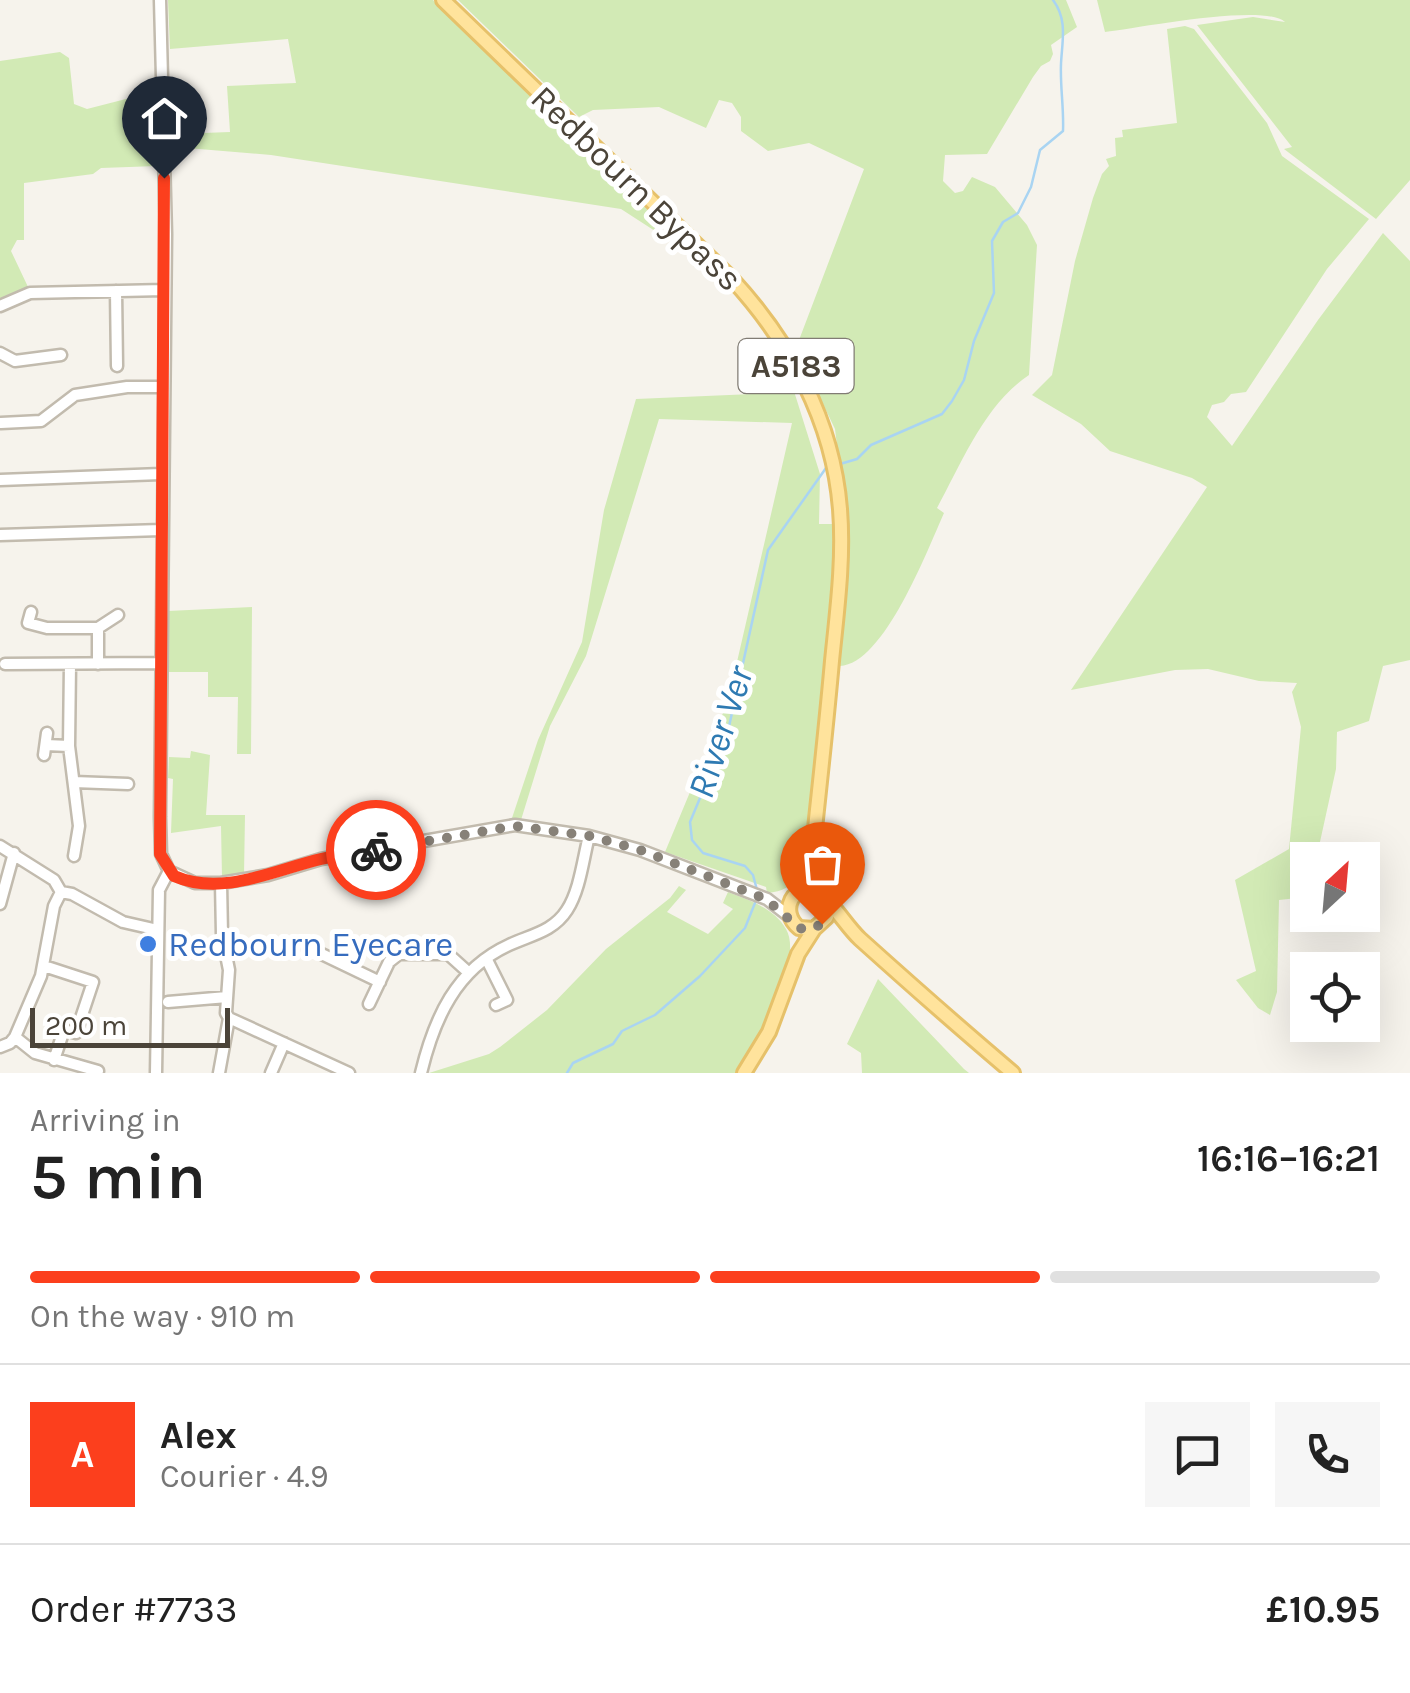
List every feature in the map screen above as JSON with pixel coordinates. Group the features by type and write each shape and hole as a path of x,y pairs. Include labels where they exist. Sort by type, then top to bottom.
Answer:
{"main road":[{"name":"Redbourn Bypass","path":"443,0 740,288 790,354 815,406 836,476 842,551 811,867 796,895"},
{"name":"Redbourn Bypass","path":"811,867 822,898"},
{"path":"798,954 788,907 796,895 810,891 1012,1073"},
{"path":"744,1073 780,1010 798,954 828,914 822,898"},
{"path":"792,921 804,930 818,927 852,931"}],"street":[{"path":"160,0 164,290 160,854 169,871 187,881 220,883 320,860 515,826 590,836 640,850 759,896 792,921"},
{"path":"0,306 30,293 164,290"},
{"path":"116,291 118,366"},
{"path":"0,352 15,361 61,355"},
{"path":"7,427 41,421 75,396 127,387 163,387"},
{"path":"0,480 161,474"},
{"path":"0,535 161,530"},
{"path":"31,612 28,623 40,627 98,628 118,615"},
{"path":"98,628 98,664"},
{"path":"5,664 160,664"},
{"path":"70,664 69,746 78,826 74,856"},
{"path":"46,745 69,746"},
{"path":"74,782 128,784"},
{"path":"421,1073 426,1050 453,991 468,972 508,945 534,938 567,910 590,836"},
{"path":"0,846 54,880 62,892 113,917 158,930"},
{"path":"0,904 14,853"},
{"path":"156,1073 162,1002 159,890 169,871"},
{"path":"218,1073 229,1018 229,962 222,934 220,883"},
{"path":"0,1046 14,1036 44,966 54,906 62,892"},
{"path":"759,896 796,895"},
{"path":"304,946 380,982"},
{"path":"369,1004 392,958 407,952 448,954 468,972"},
{"path":"487,960 507,1000 496,1006"},
{"path":"44,966 93,982 76,1034 58,1028 54,1060"},
{"path":"162,1002 227,998"},
{"path":"229,1018 348,1073"},
{"path":"14,1036 35,1054 98,1071"},
{"path":"271,1073 284,1043"}],"green space":[{"path":"168,0 433,0 666,228 655,231 621,209 271,155 175,147 176,134 230,132 227,86 296,83 288,39 170,49"},
{"path":"458,0 1066,0 1077,27 1051,45 1050,61 1033,77 987,154 945,155 943,181 955,193 963,191 972,177 995,187 1027,225 1037,245 1029,375 1013,387 976,435 937,508 944,513 902,603 872,647 856,660 840,666 848,536 835,429 796,348 864,169 809,143 768,151 741,131 741,117 732,103 719,100 706,128 659,107 593,110 579,117"},
{"path":"1097,0 1410,0 1410,180 1376,219 1284,149 1292,147 1197,25 1253,17 1285,22 1273,17 1228,16 1105,32"},
{"path":"1167,29 1194,29 1267,123 1282,156 1369,219 1327,269 1246,392 1231,394 1224,402 1212,405 1207,417 1232,446 1383,233 1410,261 1410,660 1383,666 1369,721 1337,732 1336,769 1320,842 1290,842 1290,899 1279,900 1277,992 1270,1015 1258,1008 1236,980 1256,971 1235,880 1289,849 1301,727 1292,692 1297,683 1259,681 1208,669 1175,670 1071,690 1207,487 1192,478 1110,451 1081,424 1032,395 1052,375 1075,261 1093,198 1109,166 1106,159 1116,156 1115,138 1123,137 1122,130 1177,123"},
{"path":"60,52 69,58 74,104 87,109 157,91 157,166 101,168 93,174 24,183 24,240 17,240 11,251 29,289 0,299 0,61"},
{"path":"793,388 820,474 819,524 834,524 835,563 832,643 823,722 808,840 798,876 786,888 767,893 766,887 665,852 728,701 792,423 659,419 586,656 550,726 521,820 512,818 538,740 582,642 604,510 636,399 775,393"},
{"path":"252,607 251,754 237,754 238,697 208,697 208,672 168,672 168,611"},
{"path":"191,751 210,755 206,815 245,815 244,875 222,877 221,826 171,833 173,779 168,778 169,757 190,758"},
{"path":"679,886 686,890 667,912 708,934 733,909 723,903 728,892 768,910 786,929 789,961 777,1003 738,1073 429,1073 500,1047 547,1010 606,949 670,898"},
{"path":"878,979 969,1073 862,1073 861,1053 847,1044"}],"waterway":[{"name":"River Ver","path":"840,464 857,459 871,445 942,414 964,380 974,341 994,293 992,241 1003,222 1018,213 1031,187 1040,150 1063,131 1063,31 1061,15 1053,0"},
{"name":"River Ver","path":"757,890 753,875 745,866 703,853 692,840 690,822 728,731 768,550 826,468"},
{"name":"River Ver","path":"567,1073 573,1063 613,1044 622,1031 655,1015 700,976 745,928 757,898"}],"way so far":[{"path":"376,850 515,826 590,836 640,850 766,899 799,928 809,930 822,924"}],"place":[{"name":"Redbourn Eyecare","path":"148,944"}],"route":[{"path":"164,178 160,854 174,876 210,884 376,850"}]}
